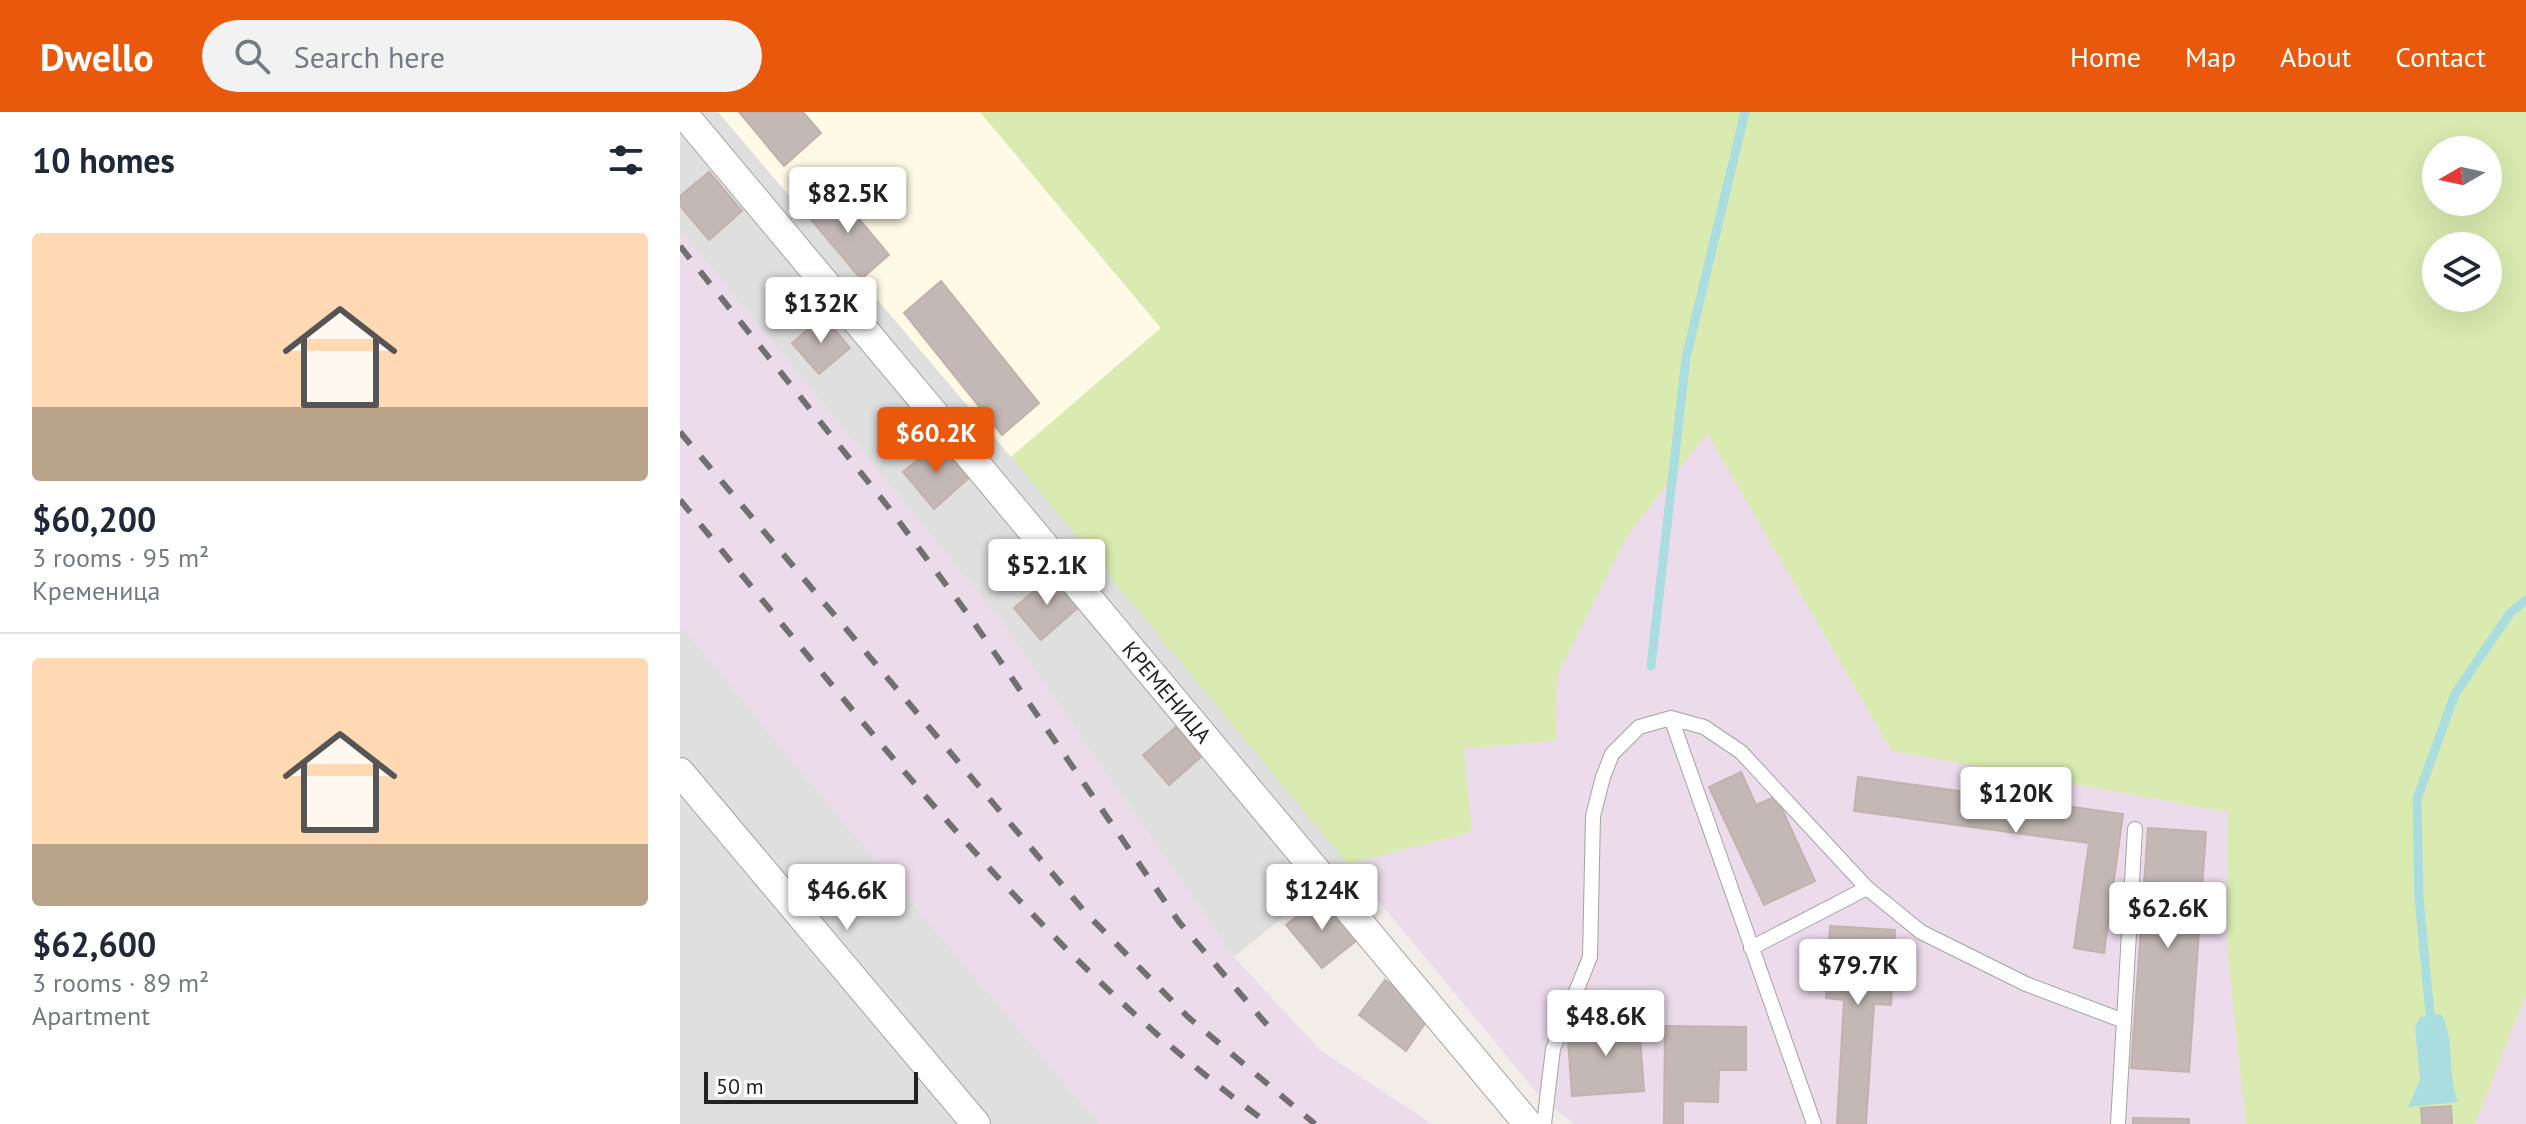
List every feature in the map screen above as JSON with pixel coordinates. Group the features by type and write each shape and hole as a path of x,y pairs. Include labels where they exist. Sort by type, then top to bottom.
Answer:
{"street":[{"name":"КРЕМЕНИЦА","path":"682,112 1528,1124"},
{"path":"680,772 976,1124"}],"lane":[{"path":"1671,718 1814,1124"},
{"path":"1544,1124 1553,1049 1590,957 1593,816 1603,777 1612,754 1639,727 1671,718 1704,727 1741,752 1867,888 1921,932 2026,984 2124,1021"},
{"path":"2118,1124 2135,829"},
{"path":"1751,948 1867,888"}],"shaded area":[{"path":"680,112 980,112 1161,328 1011,457 1348,864 1234,957 996,614 680,230"},
{"path":"718,112 980,112 1161,328 1011,457"},
{"path":"680,230 996,614 1234,957 1320,1050 1432,1124 1099,1124 814,787 680,624"},
{"path":"1707,432 1892,751 2228,812 2228,958 2246,1124 1574,1124 1542,1099 1348,864 1472,832 1464,749 1555,741 1557,676 1626,538"},
{"path":"680,624 814,787 1099,1124 680,1124"},
{"path":"2526,993 2526,1124 2475,1124"}],"green space":[{"path":"980,112 2526,112 2526,993 2475,1124 2246,1124 2228,958 2228,812 1892,751 1707,433 1626,538 1557,676 1556,741 1464,749 1472,832 1348,864 1011,457 1161,328"}],"water":[{"path":"2441,1014 2448,1033 2458,1102 2408,1107 2420,1080 2415,1027 2420,1017"}],"building":[{"path":"739,112 803,112 821,133 784,166"},
{"path":"709,172 742,211 709,240 680,206 680,196"},
{"path":"835,190 889,255 861,279 807,215"},
{"path":"941,281 1039,403 1002,435 904,313"},
{"path":"823,316 850,348 819,374 792,343"},
{"path":"940,442 969,478 934,509 903,472"},
{"path":"1054,574 1080,606 1041,640 1014,608"},
{"path":"1176,727 1201,757 1169,785 1143,755"},
{"path":"1741,772 1756,805 1776,796 1815,881 1764,905 1709,787"},
{"path":"1858,777 2123,814 2104,953 2074,948 2089,843 1854,811"},
{"path":"2148,828 2206,832 2189,1072 2131,1068"},
{"path":"1322,896 1357,940 1322,968 1286,925"},
{"path":"1830,926 1895,930 1891,1005 1874,1004 1866,1124 1837,1124 1844,1000 1826,998"},
{"path":"1385,980 1430,1016 1406,1051 1359,1015"},
{"path":"1639,1021 1644,1091 1572,1096 1567,1026"},
{"path":"1665,1026 1746,1027 1746,1070 1719,1070 1718,1102 1683,1101 1683,1124 1664,1124"},
{"path":"2451,1106 2452,1124 2422,1124 2421,1108"},
{"path":"2133,1118 2189,1119 2189,1124 2133,1124"}],"waterway":[{"path":"1651,666 1686,358 1745,112"},
{"path":"2431,1025 2419,898 2417,799 2455,694 2510,613 2526,600"}],"railway":[{"path":"680,246 889,508 970,617 1179,922 1268,1026"},
{"path":"680,432 1085,912 1188,1017 1315,1124"},
{"path":"680,500 885,749 1029,910 1105,986 1185,1058 1269,1124"}]}
